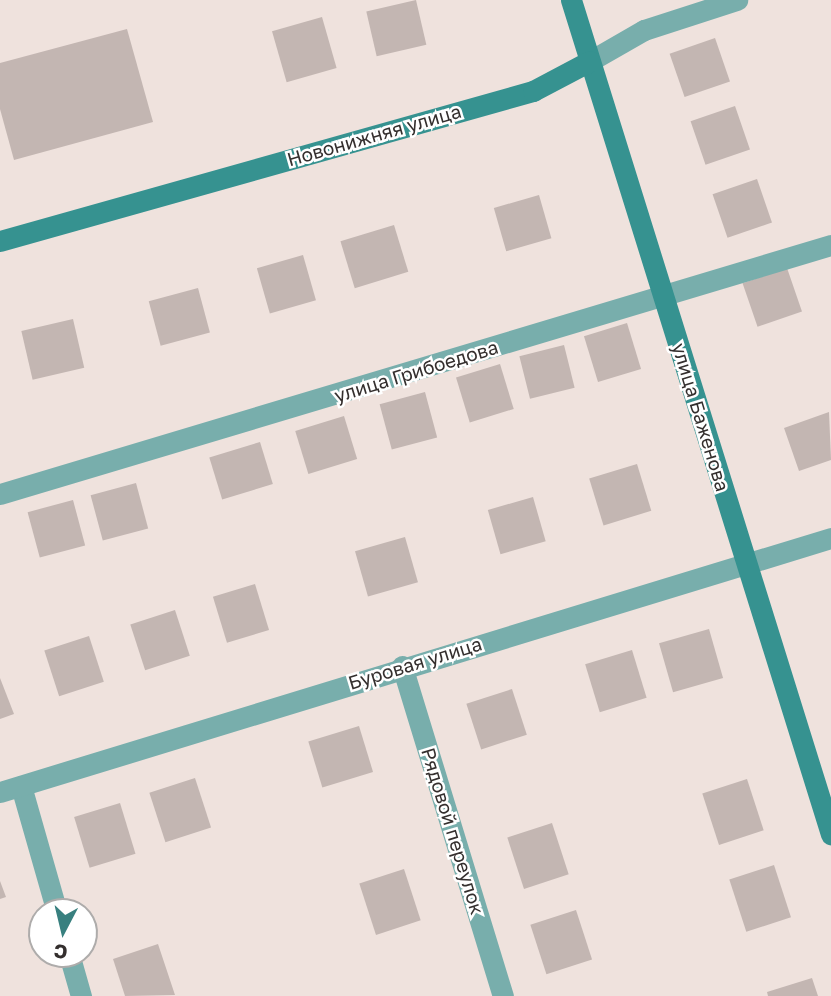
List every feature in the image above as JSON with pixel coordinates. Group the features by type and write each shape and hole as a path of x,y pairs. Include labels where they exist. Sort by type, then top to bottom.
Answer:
{"main road":[{"name":"улица Баженова","path":"571,0 831,834"},
{"name":"Новонижняя улица","path":"0,240 533,91 590,61"}],"street":[{"name":"Новонижняя улица","path":"590,61 644,30 737,0"},
{"name":"улица Грибоедова","path":"0,494 663,298 831,245"},
{"name":"Буровая улица","path":"10,789 402,666 831,538"},
{"name":"Рядовой переулок","path":"402,666 503,996"},
{"path":"10,789 52,898"},
{"path":"73,968 81,996"}],"building":[{"path":"416,0 426,45 377,56 366,11"},
{"path":"322,17 337,68 287,82 272,31"},
{"path":"127,29 153,122 14,160 0,109 0,63"},
{"path":"715,38 730,81 685,97 670,54"},
{"path":"735,106 750,149 706,165 691,121"},
{"path":"757,179 772,222 728,238 713,194"},
{"path":"539,195 551,238 506,251 494,208"},
{"path":"394,225 408,272 355,288 340,241"},
{"path":"303,255 316,300 270,313 257,268"},
{"path":"787,268 802,311 758,327 743,283"},
{"path":"198,288 210,332 161,346 149,301"},
{"path":"73,319 84,368 33,380 21,331"},
{"path":"627,323 641,369 598,382 584,336"},
{"path":"564,345 575,388 530,399 519,356"},
{"path":"500,364 514,409 470,422 456,377"},
{"path":"425,392 437,437 392,450 380,404"},
{"path":"829,412 831,460 799,471 784,428"},
{"path":"344,416 357,459 308,474 295,431"},
{"path":"260,442 273,484 222,500 209,457"},
{"path":"637,464 651,511 604,525 589,479"},
{"path":"136,483 148,528 103,541 91,495"},
{"path":"533,497 546,541 501,554 488,510"},
{"path":"73,500 85,545 40,558 28,512"},
{"path":"405,537 418,582 368,597 355,551"},
{"path":"255,584 269,630 227,643 213,597"},
{"path":"175,610 190,656 145,670 130,625"},
{"path":"709,629 723,678 673,692 659,643"},
{"path":"89,636 104,682 59,696 44,651"},
{"path":"632,650 647,698 600,712 585,664"},
{"path":"0,678 14,714 0,719"},
{"path":"512,689 527,735 481,749 466,704"},
{"path":"359,726 373,772 322,787 308,741"},
{"path":"195,778 211,827 165,842 149,793"},
{"path":"747,779 764,830 719,845 702,794"},
{"path":"120,803 135,854 90,868 74,817"},
{"path":"552,823 569,874 524,889 507,838"},
{"path":"774,865 791,917 746,932 729,880"},
{"path":"404,869 421,920 376,935 359,884"},
{"path":"0,881 6,897 0,899"},
{"path":"576,910 592,959 546,974 530,925"},
{"path":"158,944 175,995 125,996 113,959"},
{"path":"812,978 818,996 768,996 767,992"}]}
